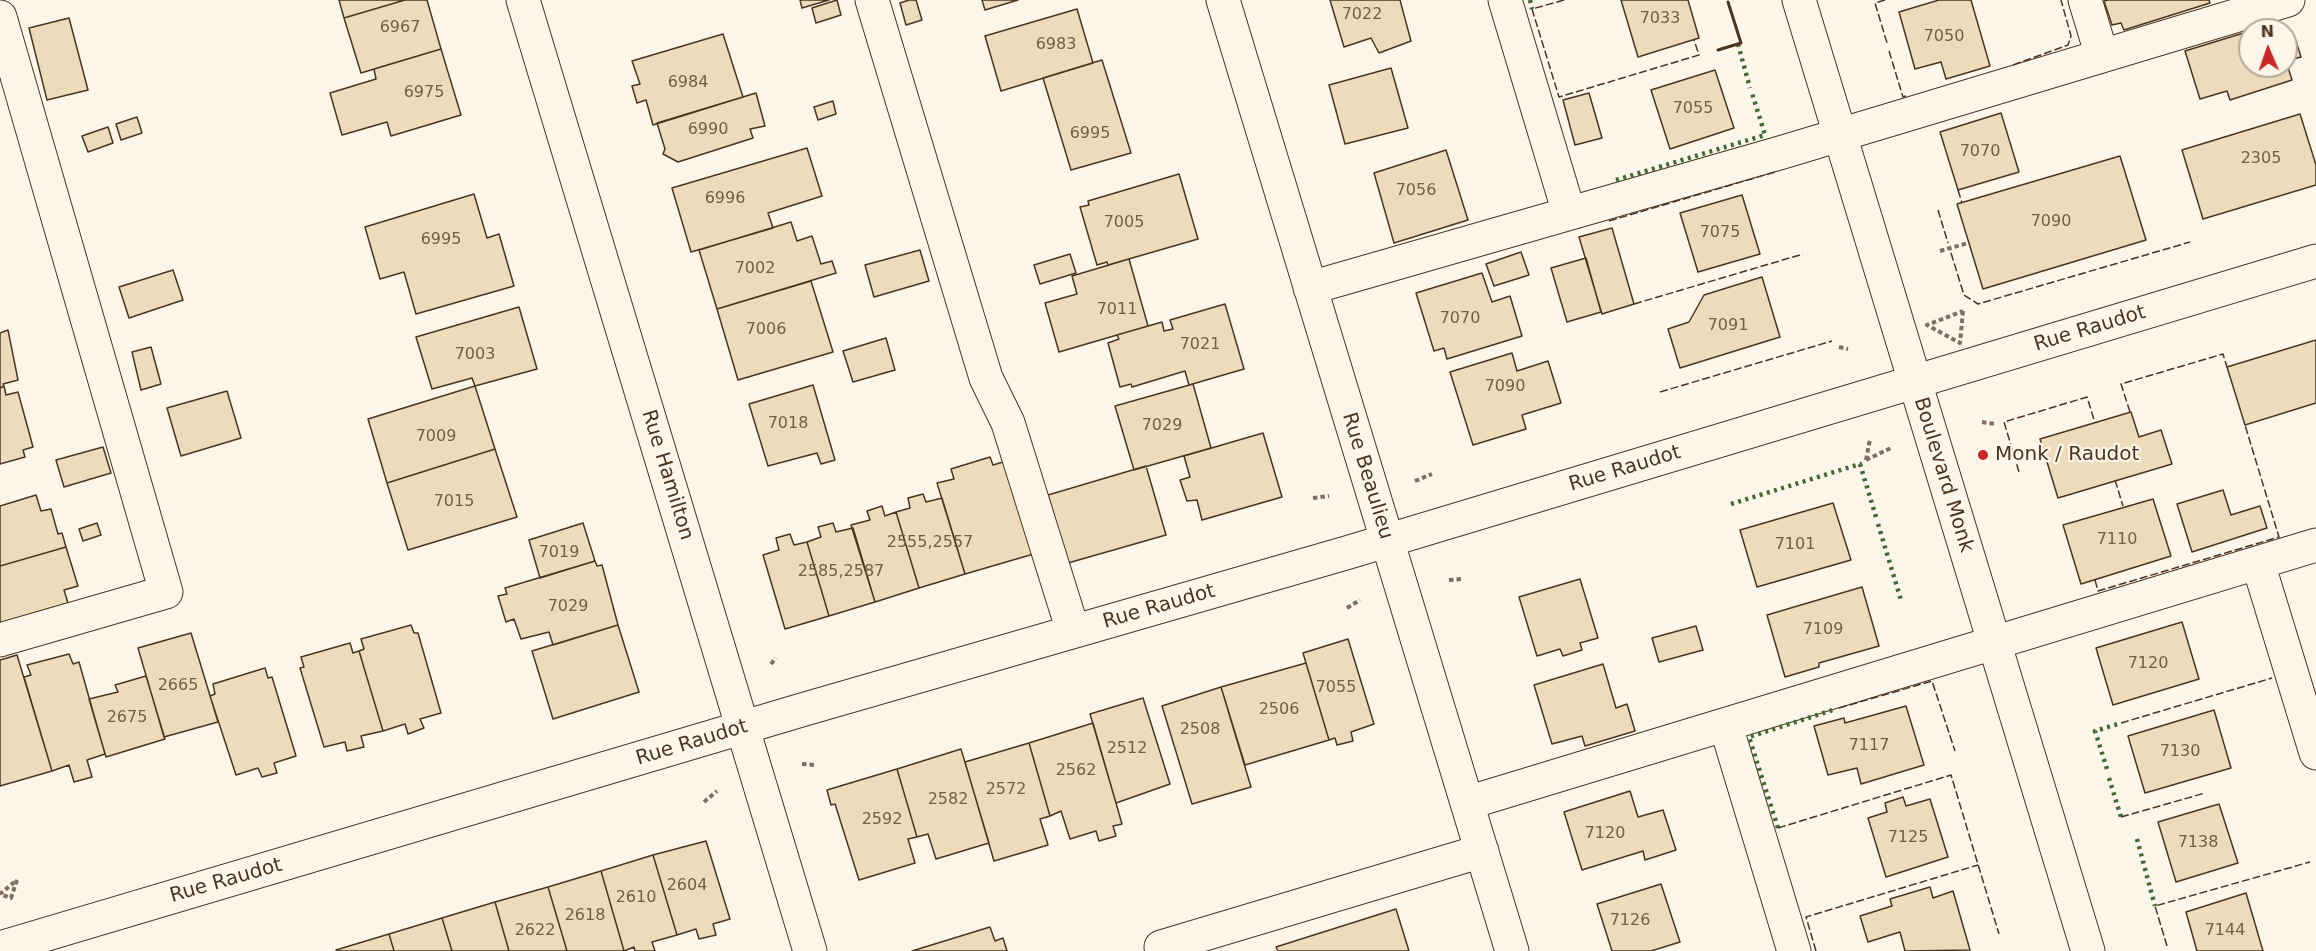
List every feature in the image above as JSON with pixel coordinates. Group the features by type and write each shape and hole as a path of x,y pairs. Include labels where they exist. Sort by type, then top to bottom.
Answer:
{"street":[{"name":"Rue Hamilton","path":"523,0 810,951"},
{"path":"872,0 986,378 1008,423 1073,631"},
{"name":"Rue Beaulieu","path":"1223,0 1512,951"},
{"path":"1505,0 1569,213"},
{"name":"Boulevard Monk","path":"1799,0 2088,951"},
{"path":"2085,0 2102,56"},
{"path":"1310,288 1840,134 2288,0"},
{"path":"0,17 166,592 0,640"},
{"name":"Rue Raudot","path":"0,948 743,727 1386,541 2316,261"},
{"path":"1467,803 2316,545"},
{"path":"2258,562 2316,753"},
{"path":"1726,726 1794,951"},
{"path":"1162,951 1161,947 1482,851"}],"path":[{"path":"1940,251 1968,243"},
{"path":"1927,325 1963,311"},
{"path":"1839,347 1848,349"},
{"path":"1982,422 1995,424"},
{"path":"1872,429 1866,460 1893,447"},
{"path":"1415,481 1432,474"},
{"path":"1313,498 1329,496"},
{"path":"1449,580 1462,579"},
{"path":"1347,608 1360,600"},
{"path":"771,664 776,658"},
{"path":"802,764 814,765"},
{"path":"704,802 720,789"},
{"path":"17,880 14,889 11,898 0,894 17,880"}],"building":[{"path":"339,0 405,0 344,18"},
{"path":"405,0 427,0 441,49 361,73 344,18"},
{"path":"800,0 829,0 802,8"},
{"path":"837,0 841,15 816,23 812,8"},
{"path":"916,0 922,20 906,25 900,3"},
{"path":"982,0 1018,0 985,10"},
{"path":"1330,0 1400,0 1411,41 1379,53 1371,38 1344,47"},
{"path":"1621,0 1688,0 1699,38 1638,57"},
{"path":"1939,0 1971,0 1990,66 1946,79 1941,62 1915,69 1899,12"},
{"path":"2209,0 2210,3 2124,30 2121,23 2112,25 2104,1"},
{"path":"1077,9 1093,63 1001,91 985,36"},
{"path":"69,18 88,90 47,100 29,28"},
{"path":"723,34 743,97 653,125 646,100 637,103 632,86 640,84 632,61"},
{"path":"2238,35 2238,78 2291,78 2292,80 2230,100 2227,91 2200,99 2185,51"},
{"path":"441,49 461,115 391,136 387,122 342,135 330,93 376,79 374,69"},
{"path":"1102,60 1131,153 1071,170 1043,78"},
{"path":"1391,68 1408,128 1345,144 1329,85"},
{"path":"1715,70 1734,128 1670,149 1651,90"},
{"path":"756,93 765,126 750,129 753,138 678,162 663,154 665,149 657,123"},
{"path":"1589,93 1602,138 1575,145 1563,100"},
{"path":"833,101 836,114 818,120 814,107"},
{"path":"2001,113 2019,172 1958,190 1940,132"},
{"path":"2300,114 2316,165 2316,185 2203,219 2182,150"},
{"path":"137,117 142,133 121,140 116,124"},
{"path":"108,127 113,143 88,152 82,136"},
{"path":"807,148 822,196 768,213 773,228 691,252 672,188"},
{"path":"1446,150 1468,220 1394,243 1374,173"},
{"path":"2120,156 2146,240 1983,289 1957,204"},
{"path":"1179,174 1198,239 1108,265 1107,262 1097,265 1080,207 1089,205 1088,201"},
{"path":"474,194 487,238 499,234 514,286 416,314 404,272 380,279 365,227"},
{"path":"1742,195 1760,254 1698,272 1680,213"},
{"path":"791,222 797,241 812,236 821,264 832,261 836,273 717,309 699,250"},
{"path":"1612,228 1634,304 1602,314 1579,237"},
{"path":"920,250 929,281 874,297 865,265"},
{"path":"1521,252 1529,275 1494,286 1486,264"},
{"path":"1070,254 1076,273 1040,284 1034,265"},
{"path":"1586,258 1601,312 1567,322 1551,268"},
{"path":"1129,259 1148,326 1059,352 1045,303 1077,294 1072,276"},
{"path":"173,270 183,300 129,318 119,287"},
{"path":"1482,273 1492,302 1510,296 1522,336 1447,359 1444,348 1434,351 1416,293"},
{"path":"1762,277 1780,337 1680,368 1668,329 1689,322 1704,295"},
{"path":"811,281 833,352 738,380 717,309"},
{"path":"1225,304 1244,369 1189,385 1185,371 1132,387 1131,384 1120,387 1108,343 1119,339 1117,335 1162,322 1164,331 1173,329 1170,320"},
{"path":"519,307 537,369 475,386 472,378 432,389 416,337"},
{"path":"8,330 18,380 3,384 4,386 0,388 0,333"},
{"path":"886,338 895,370 853,382 843,351"},
{"path":"2316,340 2316,403 2245,425 2227,367"},
{"path":"151,347 161,384 141,390 132,352"},
{"path":"1512,353 1517,371 1548,361 1561,403 1522,415 1526,429 1473,445 1450,372"},
{"path":"1193,384 1211,448 1134,470 1115,406"},
{"path":"813,385 835,460 821,464 817,453 768,466 749,404"},
{"path":"4,386 6,395 18,392 33,447 23,450 25,457 0,464 0,388"},
{"path":"475,386 495,449 387,483 368,419"},
{"path":"227,391 241,438 181,456 167,408"},
{"path":"2131,412 2139,437 2161,430 2172,464 2058,498 2040,439"},
{"path":"1263,433 1282,497 1202,520 1197,500 1187,501 1180,480 1190,477 1184,456"},
{"path":"103,447 111,473 64,487 56,460"},
{"path":"495,449 517,517 408,550 387,483"},
{"path":"990,457 993,465 1010,460 1037,553 965,574 937,483 954,479 951,469"},
{"path":"1146,466 1166,535 1068,563 1048,495"},
{"path":"2223,490 2231,515 2260,506 2267,528 2192,552 2177,504"},
{"path":"923,494 926,502 942,498 965,574 919,588 896,512 910,508 908,498"},
{"path":"36,495 41,511 51,509 58,534 62,533 66,547 0,566 0,506"},
{"path":"2153,499 2171,556 2081,584 2063,525"},
{"path":"1833,503 1851,560 1757,587 1740,530"},
{"path":"882,506 885,516 896,512 919,588 875,602 851,525 870,520 867,511"},
{"path":"97,523 101,535 83,541 79,529"},
{"path":"583,523 595,561 540,578 529,540"},
{"path":"833,523 836,532 853,528 875,602 829,616 807,542 821,537 818,527"},
{"path":"790,534 794,545 807,542 829,616 785,629 763,555 779,550 776,538"},
{"path":"66,547 78,586 64,590 68,603 0,623 0,566"},
{"path":"595,561 597,566 602,565 618,625 553,645 549,632 521,639 514,619 506,622 498,596 507,594 505,588"},
{"path":"1580,579 1598,638 1580,643 1582,650 1563,656 1560,649 1537,656 1519,597"},
{"path":"1862,587 1879,646 1819,663 1819,667 1785,677 1767,615"},
{"path":"2182,622 2199,679 2113,705 2096,648"},
{"path":"411,625 414,633 418,633 441,713 420,719 424,728 408,734 405,724 383,731 359,651 364,649 361,639"},
{"path":"618,625 639,692 553,719 532,651"},
{"path":"1696,626 1703,650 1659,662 1652,638"},
{"path":"191,633 218,722 164,737 138,648"},
{"path":"1348,639 1374,724 1351,732 1353,741 1337,745 1335,738 1329,740 1303,653"},
{"path":"350,643 353,653 359,651 383,731 361,736 364,747 347,751 345,742 324,747 300,668 304,667 301,657"},
{"path":"69,654 73,664 79,662 105,754 87,760 92,777 74,782 69,765 52,771 24,677 31,675 27,665"},
{"path":"17,655 52,771 0,786 0,660"},
{"path":"1306,663 1329,740 1245,765 1221,687"},
{"path":"1603,664 1616,708 1627,704 1635,731 1585,746 1582,736 1552,744 1534,685"},
{"path":"265,668 268,678 272,677 296,756 274,763 277,773 262,777 258,768 236,775 210,696 215,694 213,684"},
{"path":"146,676 165,739 106,757 89,699 118,692 115,685"},
{"path":"1221,687 1251,787 1192,804 1162,706"},
{"path":"1143,698 1170,784 1116,803 1090,714"},
{"path":"1906,706 1924,765 1861,784 1857,768 1828,775 1814,726 1844,718 1845,723"},
{"path":"2214,710 2231,768 2145,793 2128,736"},
{"path":"1093,723 1122,824 1113,826 1116,836 1099,841 1096,831 1070,839 1061,811 1050,816 1029,743"},
{"path":"1029,743 1050,816 1040,819 1048,845 994,861 965,762"},
{"path":"961,749 989,843 936,859 928,834 917,837 897,769"},
{"path":"897,769 917,837 908,839 915,863 859,880 835,804 831,805 827,790"},
{"path":"1630,791 1638,817 1663,810 1676,850 1645,860 1643,851 1582,870 1564,812"},
{"path":"1903,797 1906,806 1930,799 1948,857 1886,877 1868,818 1887,812 1885,803"},
{"path":"2219,804 2238,863 2176,882 2158,822"},
{"path":"706,841 730,919 713,924 716,935 699,939 696,929 677,935 653,855"},
{"path":"653,855 677,935 652,942 655,951 635,951 634,947 624,951 601,871"},
{"path":"601,871 624,951 567,951 548,887"},
{"path":"1661,884 1680,942 1651,951 1612,951 1597,904"},
{"path":"548,887 567,951 509,951 495,902"},
{"path":"1930,887 1933,898 1953,891 1970,950 1905,951 1900,932 1868,942 1860,916 1892,906 1890,899"},
{"path":"2246,893 2263,951 2197,951 2186,912"},
{"path":"495,902 509,951 452,951 442,918"},
{"path":"1396,909 1409,951 1278,951 1276,947"},
{"path":"442,918 452,951 394,951 389,934"},
{"path":"990,927 995,941 1003,938 1007,951 912,951"},
{"path":"389,934 394,951 336,950"}],"hedge":[{"path":"1530,0 1532,9"},
{"path":"1738,44 1750,88"},
{"path":"1616,180 1765,135 1752,93"},
{"path":"1731,504 1860,464 1876,517"},
{"path":"1878,524 1901,600"},
{"path":"1778,828 1749,737 1836,709"},
{"path":"2107,769 2095,731 2121,723"},
{"path":"2109,778 2121,817"},
{"path":"2137,839 2155,906"}],"fence":[{"path":"1564,0 1532,9 1559,97 1699,55 1694,40"},
{"path":"1885,0 1875,3 1887,43"},
{"path":"2013,65 2068,45 2071,36 2061,0"},
{"path":"1889,51 1903,97 1906,96"},
{"path":"1609,221 1775,172"},
{"path":"1958,190 1962,203"},
{"path":"1938,210 1948,243"},
{"path":"1951,253 1964,295 1978,304 2190,242"},
{"path":"1634,304 1803,254"},
{"path":"1660,392 1832,341"},
{"path":"2130,412 2121,384 2223,354 2227,367"},
{"path":"2019,472 2004,422 2087,397 2095,423"},
{"path":"2095,580 2098,591 2279,537 2245,425"},
{"path":"2115,480 2123,506"},
{"path":"2121,723 2272,678"},
{"path":"1839,708 1932,681 1955,751"},
{"path":"1778,828 1951,775 1999,934"},
{"path":"2121,817 2205,793"},
{"path":"2167,946 2155,906 2310,862"},
{"path":"1816,951 1806,917 1978,865"}],"wall":[{"path":"1718,50 1741,43 1728,2"}],"place":[{"name":"Monk / Raudot","path":"1983,455"}]}
